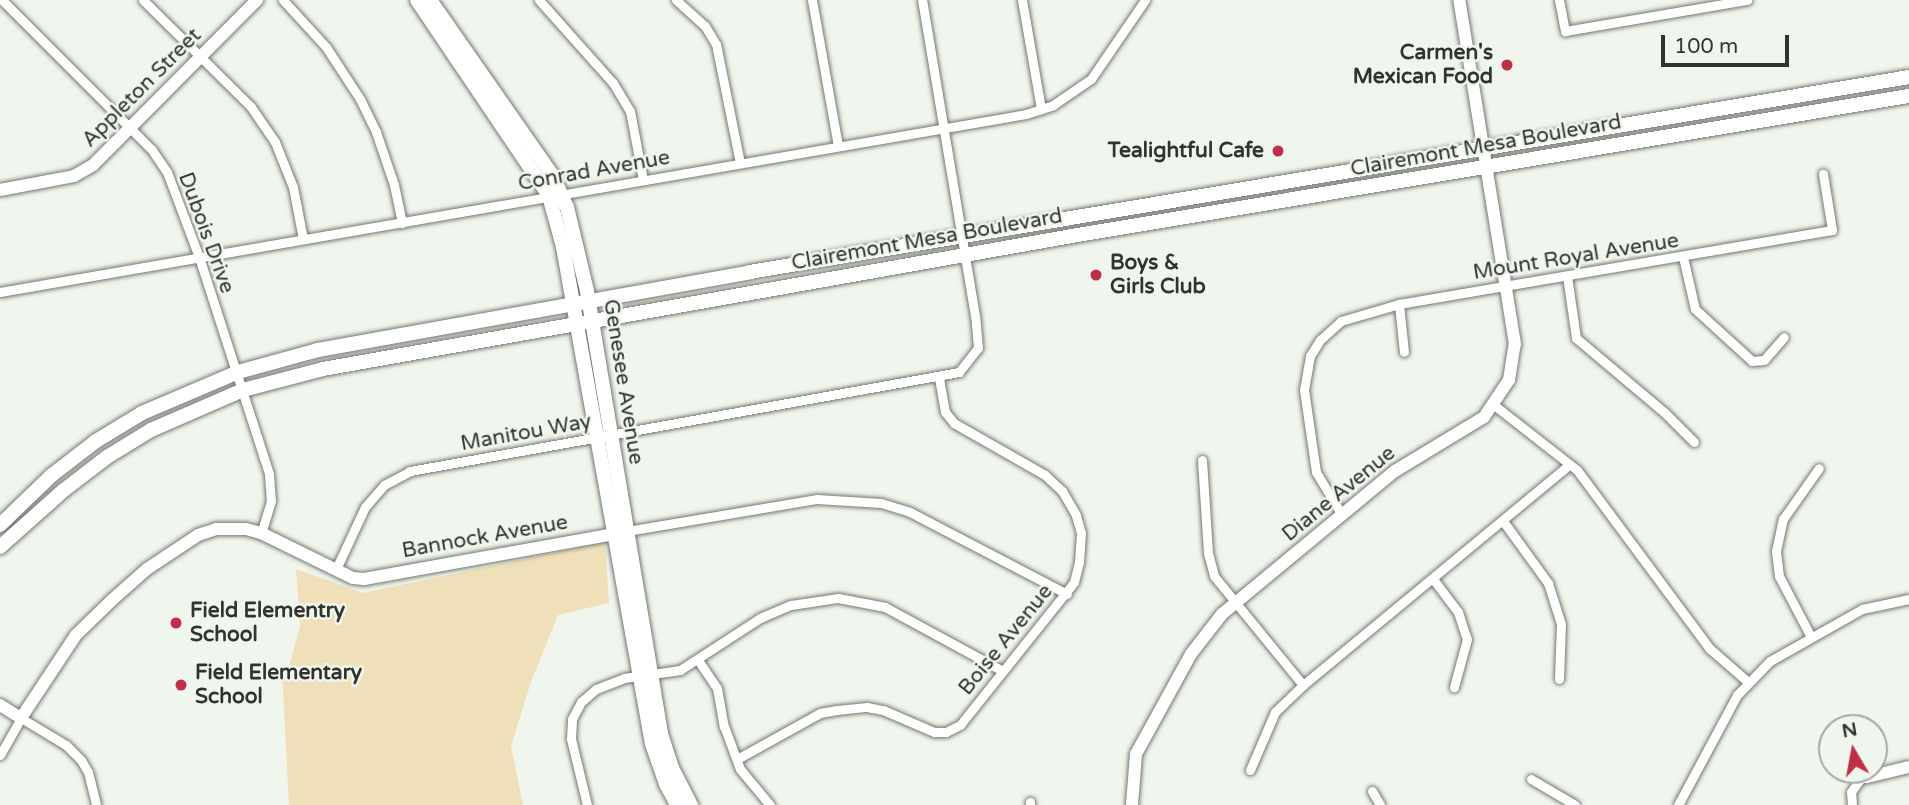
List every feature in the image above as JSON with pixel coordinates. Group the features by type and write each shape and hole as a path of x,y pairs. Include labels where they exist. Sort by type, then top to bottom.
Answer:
{"main road":[{"name":"Genesee Avenue","path":"417,0 555,195 573,304 584,323 645,674 656,761 677,805"},
{"name":"Genesee Avenue","path":"430,0 555,195 578,245 589,302 584,323"},
{"name":"Clairemont Mesa Boulevard","path":"0,525 51,475 96,441 161,403 237,372 318,351 573,304 1484,147 1909,77"},
{"name":"Clairemont Mesa Boulevard","path":"0,547 23,524 107,457 176,418 243,390 323,369 966,255 1909,96"},
{"name":"Genesee Avenue","path":"645,674 666,750 691,805"}],"street":[{"name":"Dubois Drive","path":"2,0 130,127 152,150 167,172 199,257 269,474 271,501 261,533"},
{"path":"143,0 251,107 275,142 293,187 303,239"},
{"name":"Appleton Street","path":"0,190 74,176 93,165 257,0"},
{"path":"283,0 326,47 360,99 376,132 394,185 402,223"},
{"path":"539,0 613,83 630,111 643,180"},
{"path":"676,0 705,26 716,44 740,163"},
{"path":"812,0 838,146"},
{"path":"922,0 966,255 978,348 959,372 939,378"},
{"path":"1022,0 1041,109"},
{"name":"Diane Avenue","path":"1132,805 1136,754 1191,654 1222,614 1395,471 1471,426 1494,405 1513,367 1515,344 1459,0"},
{"path":"1559,0 1565,31 1747,0"},
{"name":"Conrad Avenue","path":"0,292 1041,109 1079,90 1091,79 1141,1"},
{"name":"Mount Royal Avenue","path":"1342,515 1316,472 1304,390 1310,356 1330,329 1357,314 1399,304 1832,230 1823,174"},
{"path":"1683,257 1695,309 1752,361 1764,360 1784,337"},
{"path":"1567,276 1576,338 1665,413 1694,442"},
{"path":"1399,304 1404,352"},
{"name":"Manitou Way","path":"336,569 365,508 384,485 410,471 939,378"},
{"name":"Boise Avenue","path":"737,759 820,713 837,710 883,710 934,732 946,732 960,725 1001,670 1067,594 1077,573 1081,533 1076,515 1062,491 1045,475 954,423 945,412 939,378"},
{"path":"1494,405 1569,465 1609,511 1709,648 1748,682"},
{"path":"1202,460 1209,554 1214,576 1303,685"},
{"path":"1250,770 1275,712 1303,685 1569,465"},
{"path":"1811,637 1780,576 1776,551 1783,519 1819,468"},
{"name":"Bannock Avenue","path":"0,755 20,718 76,635 147,569 198,535 216,529 246,528 261,533 353,578 364,579 817,499 881,503 910,512 1067,594"},
{"path":"1503,521 1548,583 1561,624 1559,679"},
{"path":"1433,579 1458,612 1467,639 1454,687"},
{"path":"587,805 571,740 572,719 581,702 596,689 645,674 680,670 761,618 809,600 838,598 885,607 1001,670"},
{"path":"1678,805 1737,695 1770,661 1862,609 1909,599"},
{"path":"698,660 717,688 724,726 740,769 770,805"},
{"path":"0,705 66,745 88,772 96,805"},
{"path":"1888,772 1909,767"},
{"path":"1531,779 1575,805"},
{"path":"1852,805 1851,792 1857,784"},
{"path":"1371,790 1380,805"}],"shaded area":[{"path":"605,542 609,603 558,615 531,682 511,746 523,805 289,805 282,671 288,670 300,627 296,569 363,593"}],"place":[{"name":"Carmen's Mexican Food","path":"1507,65"},
{"name":"Tealightful Cafe","path":"1278,151"},
{"name":"Boys & Girls Club","path":"1096,275"},
{"name":"Field Elementry School","path":"176,623"},
{"name":"Field Elementary School","path":"181,685"}]}
